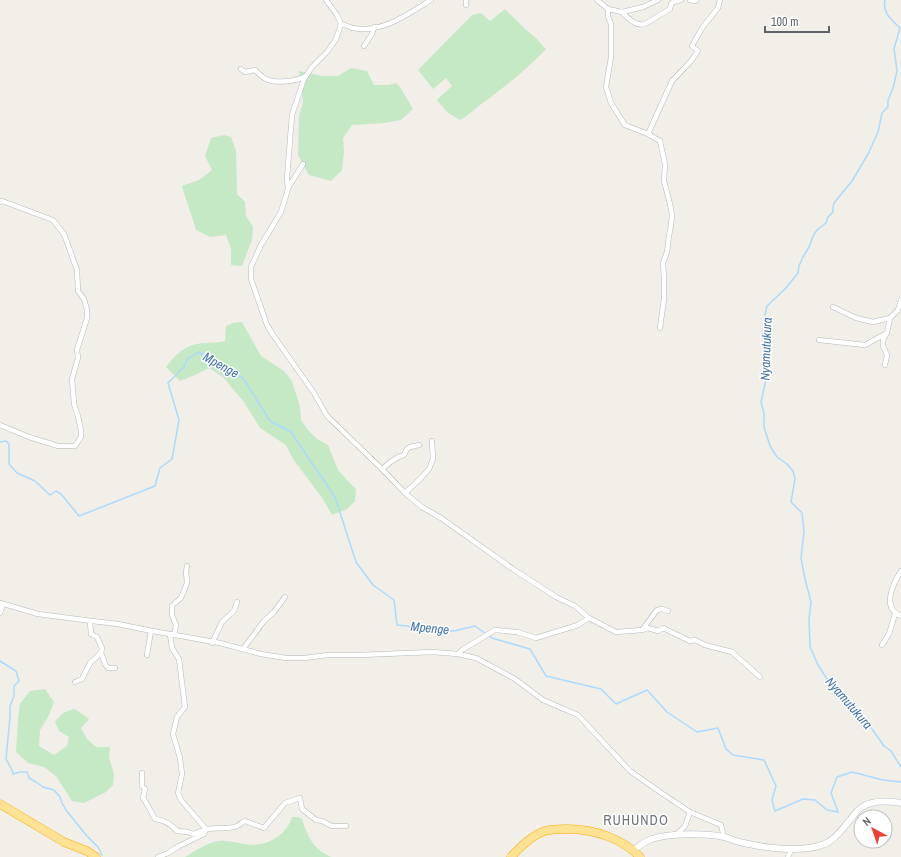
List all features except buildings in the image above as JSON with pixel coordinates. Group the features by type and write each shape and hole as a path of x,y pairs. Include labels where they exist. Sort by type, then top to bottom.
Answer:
{"highway":[{"path":"0,804 64,842 87,851 96,857"},
{"path":"511,857 528,840 545,831 558,829 578,829 594,832 620,841 634,850 640,857"}],"main road":[{"path":"634,850 651,839 669,835 689,834 724,837 757,845 791,850 811,848 825,844 835,838 863,806 887,801 901,803"}],"street":[{"path":"288,189 287,178 292,115 304,79 312,67 327,52 336,39 341,24 337,15 326,0"},
{"path":"341,24 352,28 365,29 388,24 431,0"},
{"path":"597,0 608,9 622,12 643,7 658,0"},
{"path":"622,12 628,19 636,24 642,25 670,9 673,2 682,0"},
{"path":"690,0 697,0"},
{"path":"648,134 672,80 691,61 698,51 692,46 702,28 718,8 720,0"},
{"path":"608,9 608,16 611,24 611,57 606,87 611,103 624,125 648,134 660,141 665,164 664,181 672,215 667,252 662,263 664,299 660,328"},
{"path":"364,46 372,34 374,27"},
{"path":"241,69 245,72 255,70 266,79 280,81 296,80 306,76"},
{"path":"303,164 288,189 281,212 261,245 251,267 251,279 267,325 314,393 327,416 405,493 422,507 441,518 513,569 556,597 574,606 589,618 616,632 642,630 648,628 658,631 663,628 690,641 695,640 705,645 732,652 760,677"},
{"path":"0,202 2,201 53,220 58,226 64,234 77,270 78,291 84,299 87,310 87,318 77,350 78,358 72,379 74,404 81,431 81,437 75,446 58,446 29,437 0,425"},
{"path":"833,307 856,318 873,322 890,318 898,310 901,300"},
{"path":"885,365 887,355 883,346 883,340 887,333 890,318"},
{"path":"819,340 865,345 887,333"},
{"path":"405,493 429,469 432,459 432,441"},
{"path":"382,469 391,461 404,455 410,447 419,445"},
{"path":"187,566 187,583 181,598 172,606 172,615 176,624 172,635 172,648 179,659 185,707 178,717 173,734 180,758 182,774 178,793 181,800 206,829"},
{"path":"882,645 889,634 895,614 890,603 890,596 901,571"},
{"path":"243,649 264,621 274,612 285,597"},
{"path":"212,643 222,622 234,612 237,602"},
{"path":"0,613 2,604 38,614 118,624 212,643 220,643 267,655 298,658 328,655 433,652 458,654 476,658 515,680 543,700 578,715 630,771 690,812 721,825 724,837"},
{"path":"642,630 658,610 668,612"},
{"path":"895,614 901,616"},
{"path":"458,654 495,630 517,632 536,638 578,624 589,618"},
{"path":"90,621 91,634 97,637 102,648 101,653 105,664 108,668 115,668"},
{"path":"147,655 151,631"},
{"path":"75,682 82,679 90,663 101,653"},
{"path":"142,772 142,786 145,789 143,798 155,819 160,819 171,824 177,831 190,832 193,834 206,829 229,828 237,826 245,821 264,828 285,803 300,798 302,809 316,820 332,826 346,826"},
{"path":"676,835 685,826 690,812"},
{"path":"158,857 204,834 206,829"},
{"path":"788,857 791,850"}],"green space":[{"path":"505,9 546,49 510,82 460,120 447,112 437,100 452,86 446,78 433,89 418,70 472,15 481,13 490,21"},
{"path":"351,68 367,71 374,85 389,85 396,83 413,109 401,120 384,123 352,125 343,138 344,153 342,170 331,181 309,175 298,155 299,116 303,103 299,71 322,76 338,76"},
{"path":"224,135 231,137 236,151 237,194 245,202 246,216 253,227 252,240 242,266 231,265 231,249 226,235 210,237 196,230 182,186 199,180 212,170 205,156 211,138"},
{"path":"242,322 261,356 284,371 292,381 300,407 301,420 317,439 328,445 338,470 356,489 355,501 347,509 332,515 323,499 293,459 286,445 260,428 244,402 223,377 209,368 180,381 166,367 174,357 188,347 200,343 225,341 226,326 233,323"},
{"path":"45,689 54,702 48,717 40,730 39,746 54,755 67,746 69,737 59,731 55,722 63,713 75,709 89,719 81,728 87,739 96,747 110,747 109,758 114,774 113,785 106,792 84,803 72,801 56,776 44,767 28,763 16,752 20,704 30,691"},
{"path":"292,817 302,819 306,831 315,846 331,857 185,857 210,843 219,841 252,845 273,840 285,830"}],"waterway":[{"name":"Nyamutukura","path":"885,0 884,5 886,12 900,28 894,49 897,71 893,88 888,100 888,107 882,113 878,132 868,154 852,181 834,203 833,212 828,217 826,223 814,234 799,266 798,273 785,289 767,306 763,334 764,360 767,375 761,402 764,413 764,427 770,446 777,457 787,464 793,471 795,479 791,502 802,513 804,532 801,558 811,602 809,619 810,647 818,665 829,682 872,729 884,746 891,751 901,767"},
{"name":"Mpenge","path":"0,442 6,441 9,444 9,464 17,473 35,481 50,495 56,491 61,494 79,516 155,486 160,468 172,459 179,420 168,383 184,367 187,359 199,352 243,378 270,421 291,432 335,497 356,562 373,585 394,600 397,625 454,631 475,626 486,634"},
{"name":"Mpenge","path":"489,636 530,649 546,676 601,689 616,704 647,690 667,712 697,732 718,728 726,749 733,755 764,760 776,786 772,800 775,811 803,799 815,800 827,810 838,812 831,793 837,777 852,772 883,780 901,782"},
{"path":"0,661 16,671 19,681 14,686 14,696 10,706 6,759 13,774 27,772 29,778 43,787 54,790 60,797 66,810 86,835 98,847 102,855"}],"district":[{"name":"RUHUNDO","path":"636,820"}]}
